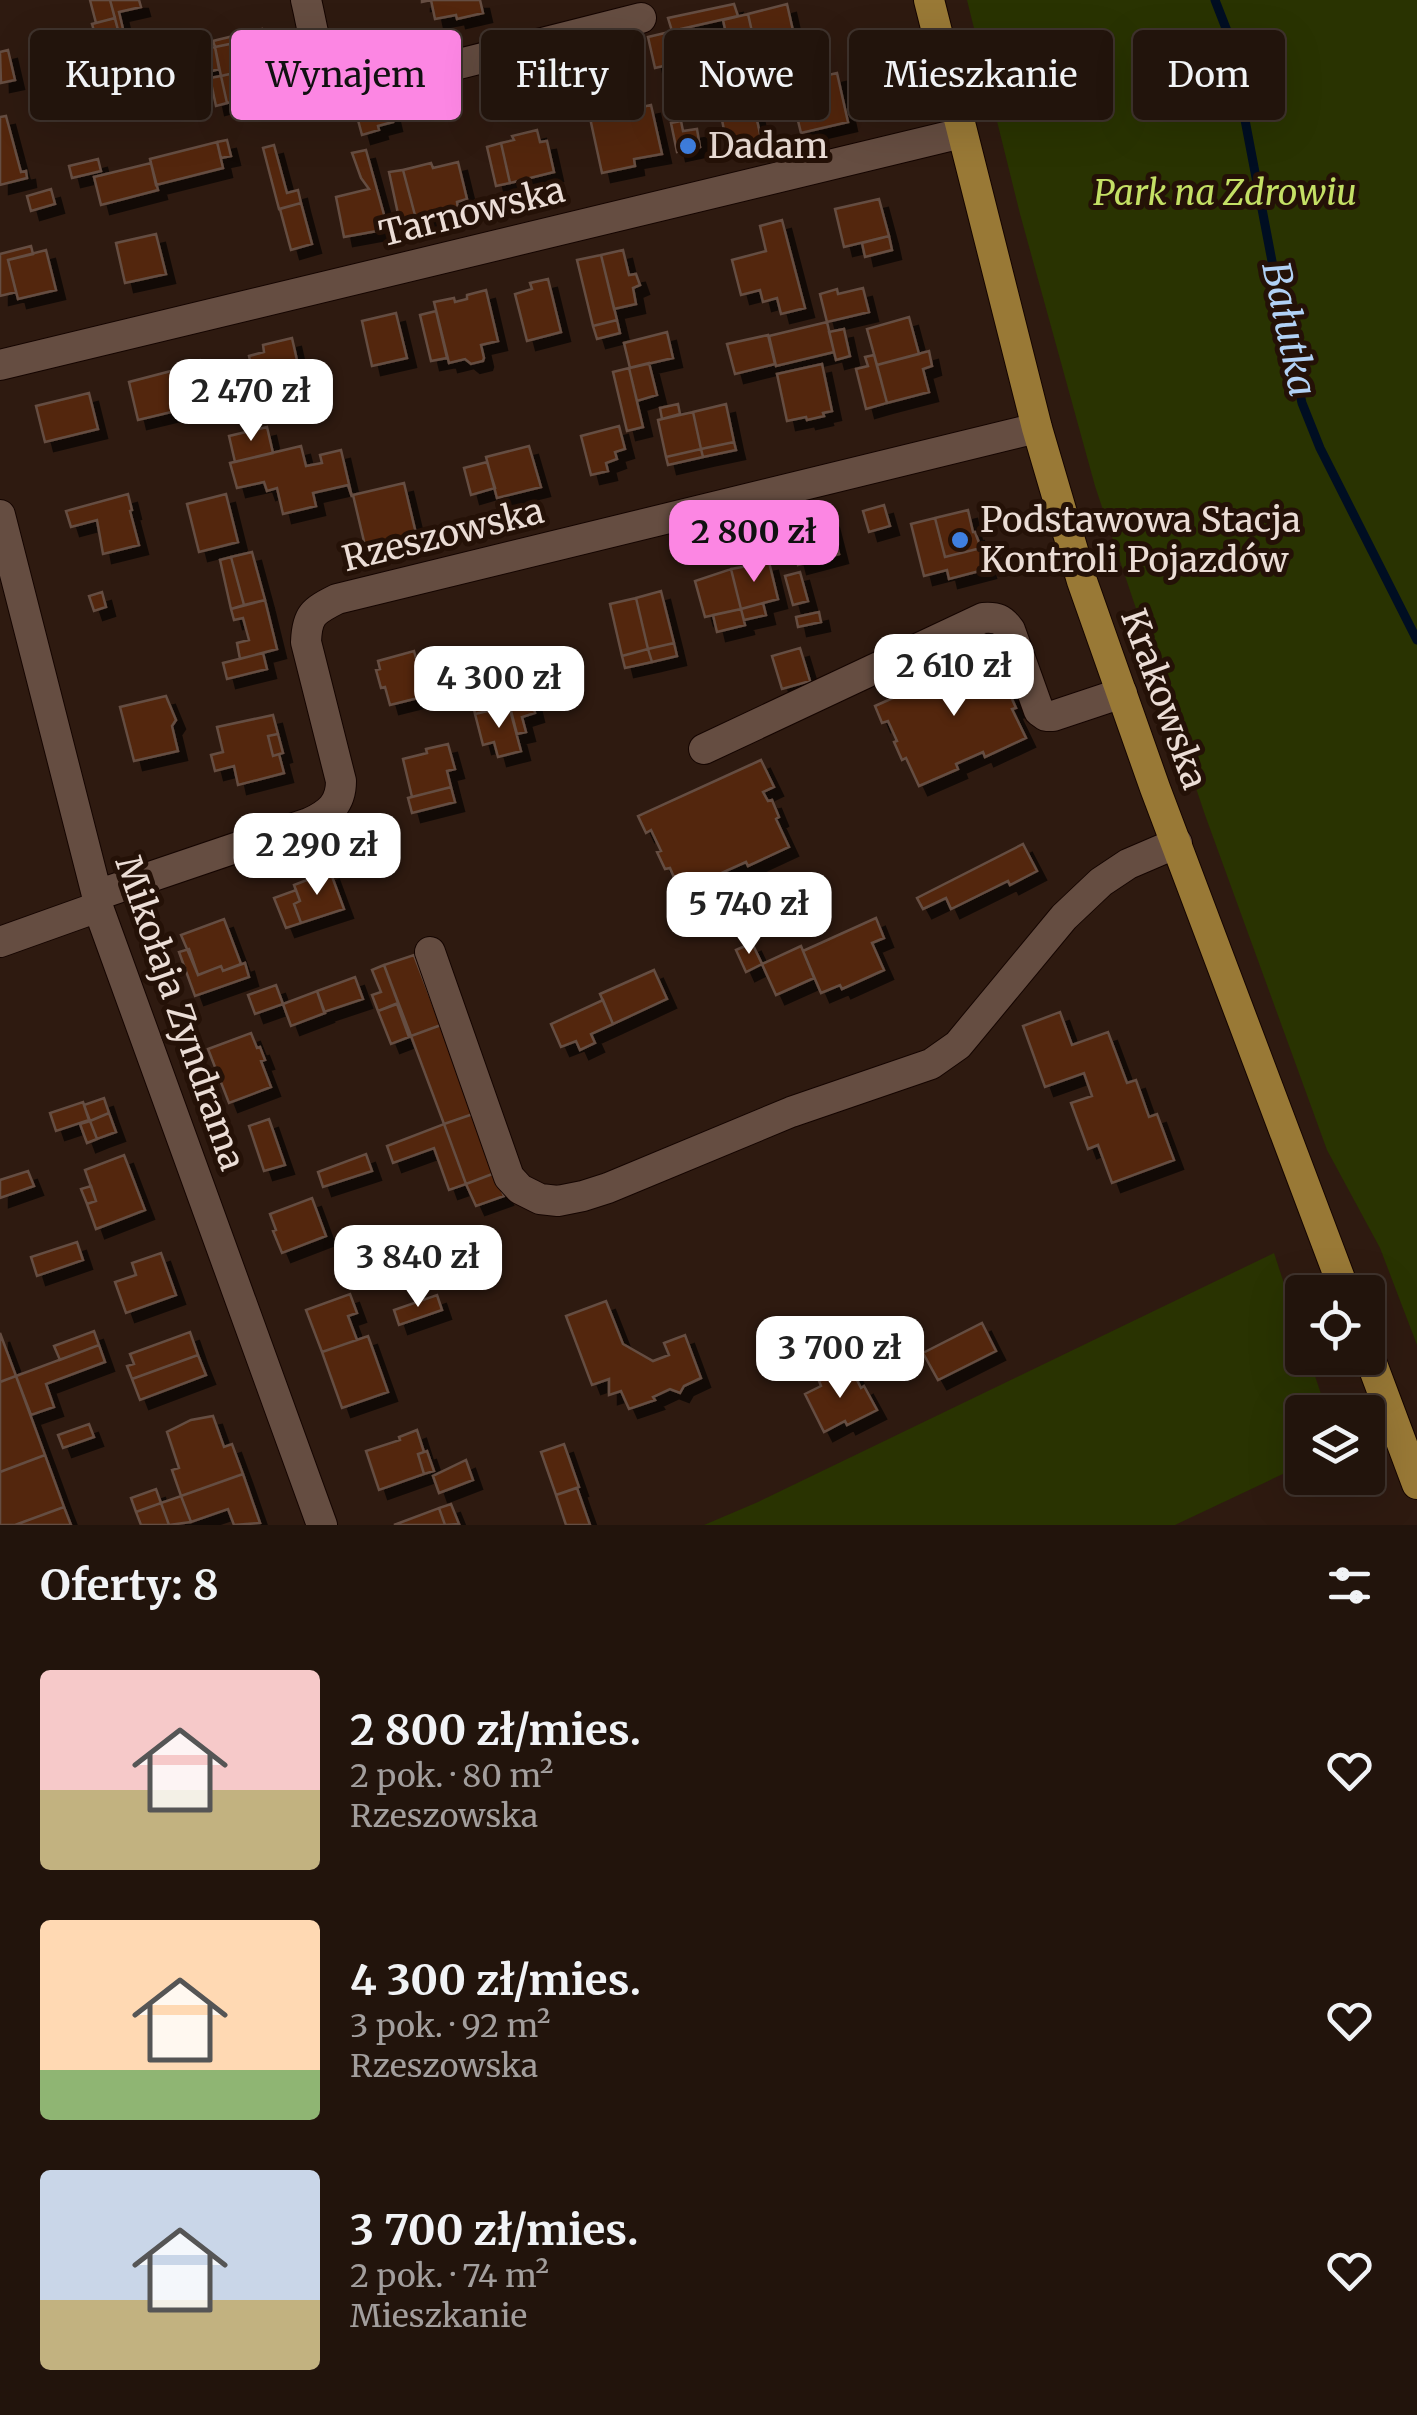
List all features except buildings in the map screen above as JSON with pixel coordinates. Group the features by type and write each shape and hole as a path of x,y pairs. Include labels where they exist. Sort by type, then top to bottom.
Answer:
{"main road":[{"name":"Krakowska","path":"929,0 1038,428 1082,581 1338,1275"},
{"path":"1376,1375 1417,1484"}],"street":[{"path":"306,0 321,62 343,79 368,87 641,18"},
{"name":"Tarnowska","path":"0,366 962,133"},
{"name":"Rzeszowska","path":"98,901 309,823 336,806 342,781 306,642 307,623 316,609 337,599 1038,428"},
{"name":"Mikołaja Zyndrama","path":"0,515 98,901 322,1525"},
{"path":"704,749 983,618 1004,621 1010,630 1039,712 1046,716 1122,693"},
{"path":"430,952 509,1177 520,1190 558,1201 608,1188 791,1112 931,1064 958,1046 1064,918 1101,882 1128,864 1177,843"},
{"path":"0,942 98,901"}],"green space":[{"name":"Park na Zdrowiu","path":"967,0 1417,0 1417,1345 1380,1248 1327,1150 1205,815 1095,486 997,120 1113,120 1113,30 974,30"},
{"path":"1274,1253 1285,1286 1285,1375 1315,1375 1321,1395 1285,1395 1285,1473 1175,1525 704,1525"}],"waterway":[{"name":"Bałutka","path":"1215,0 1229,36 1302,403 1320,448 1417,640"}],"place":[{"name":"Dadam","path":"688,146"},
{"name":"Podstawowa Stacja Kontroli Pojazdów","path":"960,540"}]}
